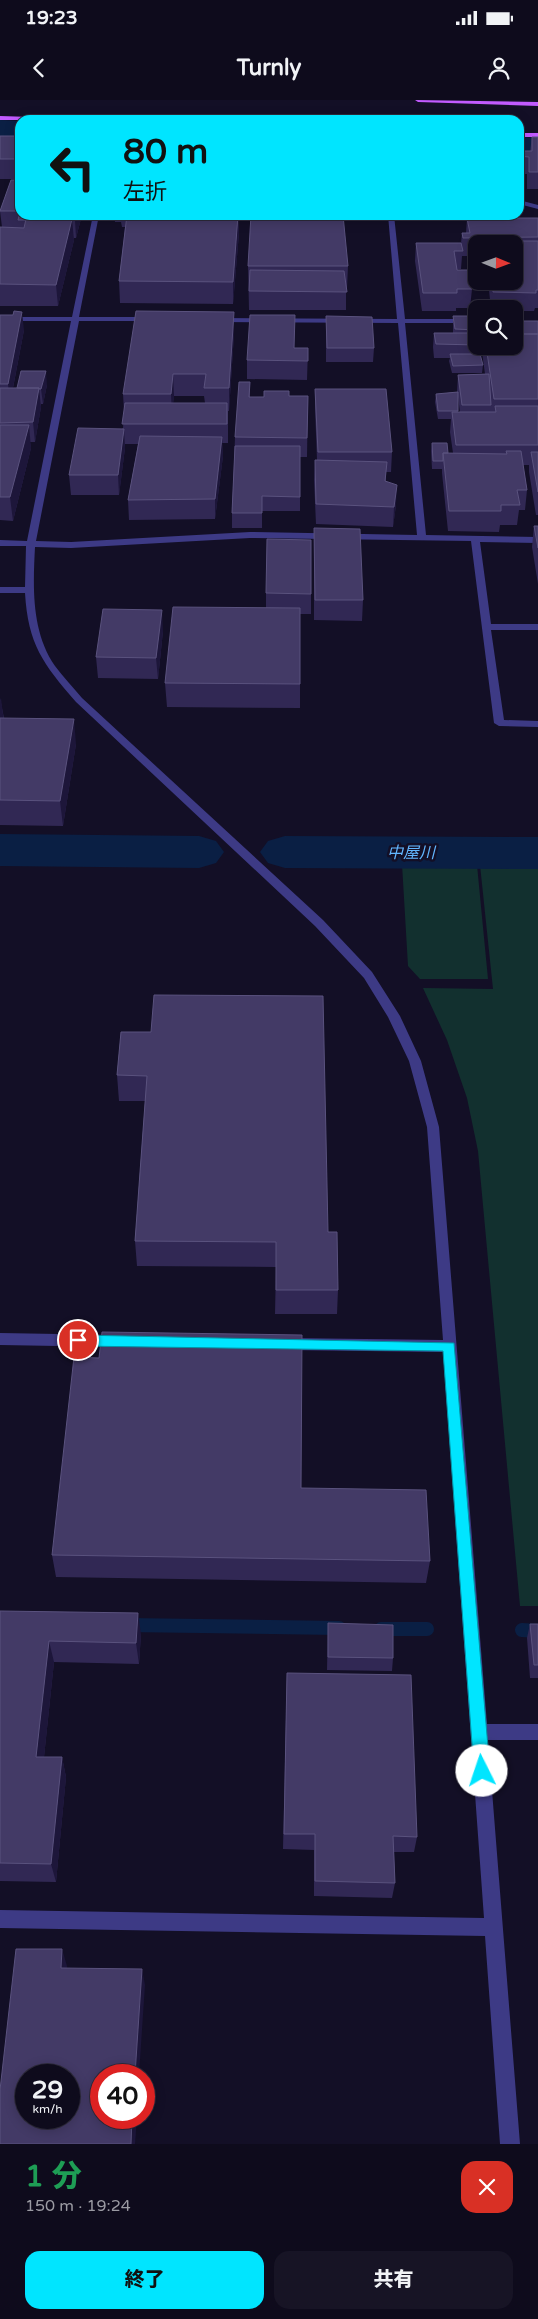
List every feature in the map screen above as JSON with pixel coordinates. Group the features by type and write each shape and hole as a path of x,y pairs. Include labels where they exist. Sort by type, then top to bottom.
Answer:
{"main road":[{"path":"418,100 538,104"},
{"path":"0,118 15,118"},
{"path":"524,135 538,135"}],"street":[{"path":"524,203 538,207"},
{"path":"95,220 31,544 28,590 32,623 47,662 79,700 319,923 368,975 394,1016 415,1061 433,1127 510,2144"},
{"path":"392,220 422,539"},
{"path":"0,319 155,319"},
{"path":"204,320 468,322"},
{"path":"0,543 71,545 250,536 538,540"},
{"path":"475,539 499,723 538,724"},
{"path":"0,590 28,590"},
{"path":"486,627 538,627"},
{"path":"0,1339 130,1341"},
{"path":"270,1343 449,1346"},
{"path":"479,1732 538,1732"},
{"path":"0,1919 493,1927"}],"green space":[{"path":"402,864 477,865 488,979 420,979 408,966"},
{"path":"480,865 538,866 538,1606 520,1606 478,1151 467,1098 447,1040 423,988 493,989"}],"building":[{"path":"0,136 15,136 15,159 0,159"},
{"path":"532,137 538,137 538,172 529,172 529,157 524,156 524,151 532,151"},
{"path":"11,180 15,180 15,211 0,211"},
{"path":"524,218 538,218 538,237 523,237 523,235 468,235 468,238 463,238 462,233 470,233 467,220 524,220"},
{"path":"26,220 72,220 56,285 0,284 0,227 24,228"},
{"path":"126,220 238,220 233,282 119,281"},
{"path":"251,220 343,220 348,266 248,266"},
{"path":"523,241 538,241 538,290 536,290 536,293 493,292 493,290 523,290"},
{"path":"416,243 461,243 463,251 454,251 457,270 468,270 468,289 457,289 457,293 423,293"},
{"path":"250,270 344,271 347,292 249,291"},
{"path":"14,311 22,312 8,384 0,384 0,315 13,315"},
{"path":"136,311 234,312 229,388 204,388 206,374 173,374 171,394 123,394"},
{"path":"250,315 295,315 294,348 308,348 308,361 247,360"},
{"path":"326,316 372,317 374,348 327,348"},
{"path":"453,316 468,316 468,330 455,329"},
{"path":"523,321 538,321 538,334 523,334"},
{"path":"434,333 468,333 468,345 436,344"},
{"path":"523,334 538,334 538,399 494,399 487,355 523,355"},
{"path":"450,354 480,355 483,365 453,366"},
{"path":"21,371 46,371 41,389 17,388"},
{"path":"489,374 491,405 462,405 458,375"},
{"path":"239,382 250,382 249,397 264,397 264,391 289,391 289,396 308,396 307,438 235,437"},
{"path":"0,388 39,388 33,422 0,423"},
{"path":"315,389 386,389 392,452 318,452"},
{"path":"458,392 458,411 438,411 436,394"},
{"path":"125,403 227,403 227,424 122,424"},
{"path":"495,406 538,406 538,445 456,445 452,412 496,412"},
{"path":"0,425 29,425 10,497 0,497"},
{"path":"78,428 124,429 118,475 69,475"},
{"path":"140,436 222,437 215,499 128,500"},
{"path":"432,443 447,443 448,453 443,453 443,461 433,461"},
{"path":"235,446 300,446 300,497 262,496 262,513 232,513"},
{"path":"506,451 521,451 527,490 517,490 520,505 501,505 501,511 449,511 443,453 507,454"},
{"path":"531,452 538,452 538,492"},
{"path":"315,460 387,462 385,481 397,485 394,507 316,504"},
{"path":"534,526 538,526 538,548"},
{"path":"314,528 360,529 363,600 315,600"},
{"path":"267,539 311,540 311,594 266,593"},
{"path":"173,607 300,608 300,684 165,683"},
{"path":"103,609 162,610 156,658 96,657"},
{"path":"0,718 74,719 60,801 0,800"},
{"path":"154,995 323,996 328,1232 337,1232 338,1290 276,1290 276,1242 135,1241 147,1076 117,1075 121,1032 151,1032"},
{"path":"102,1332 302,1335 301,1488 426,1490 430,1561 52,1555 74,1357 99,1358"},
{"path":"0,1611 138,1613 136,1643 49,1641 36,1757 62,1757 51,1864 0,1863"},
{"path":"328,1623 393,1625 393,1658 328,1657"},
{"path":"530,1624 538,1624 538,1665 534,1665"},
{"path":"287,1673 411,1675 417,1837 393,1836 395,1883 315,1881 315,1834 284,1834"},
{"path":"16,1949 62,1949 61,1968 142,1969 136,2064 90,2064 90,2129 132,2129 131,2144 0,2144 0,2090"}],"waterway":[{"path":"0,128 15,129"},
{"path":"524,145 538,146"},
{"name":"中屋川","path":"0,850 199,852"},
{"name":"中屋川","path":"285,852 538,853"},
{"path":"126,1625 339,1628"},
{"path":"381,1629 427,1629"},
{"path":"522,1630 538,1631"}],"route":[{"path":"78,1340 449,1346 482,1771"}]}
